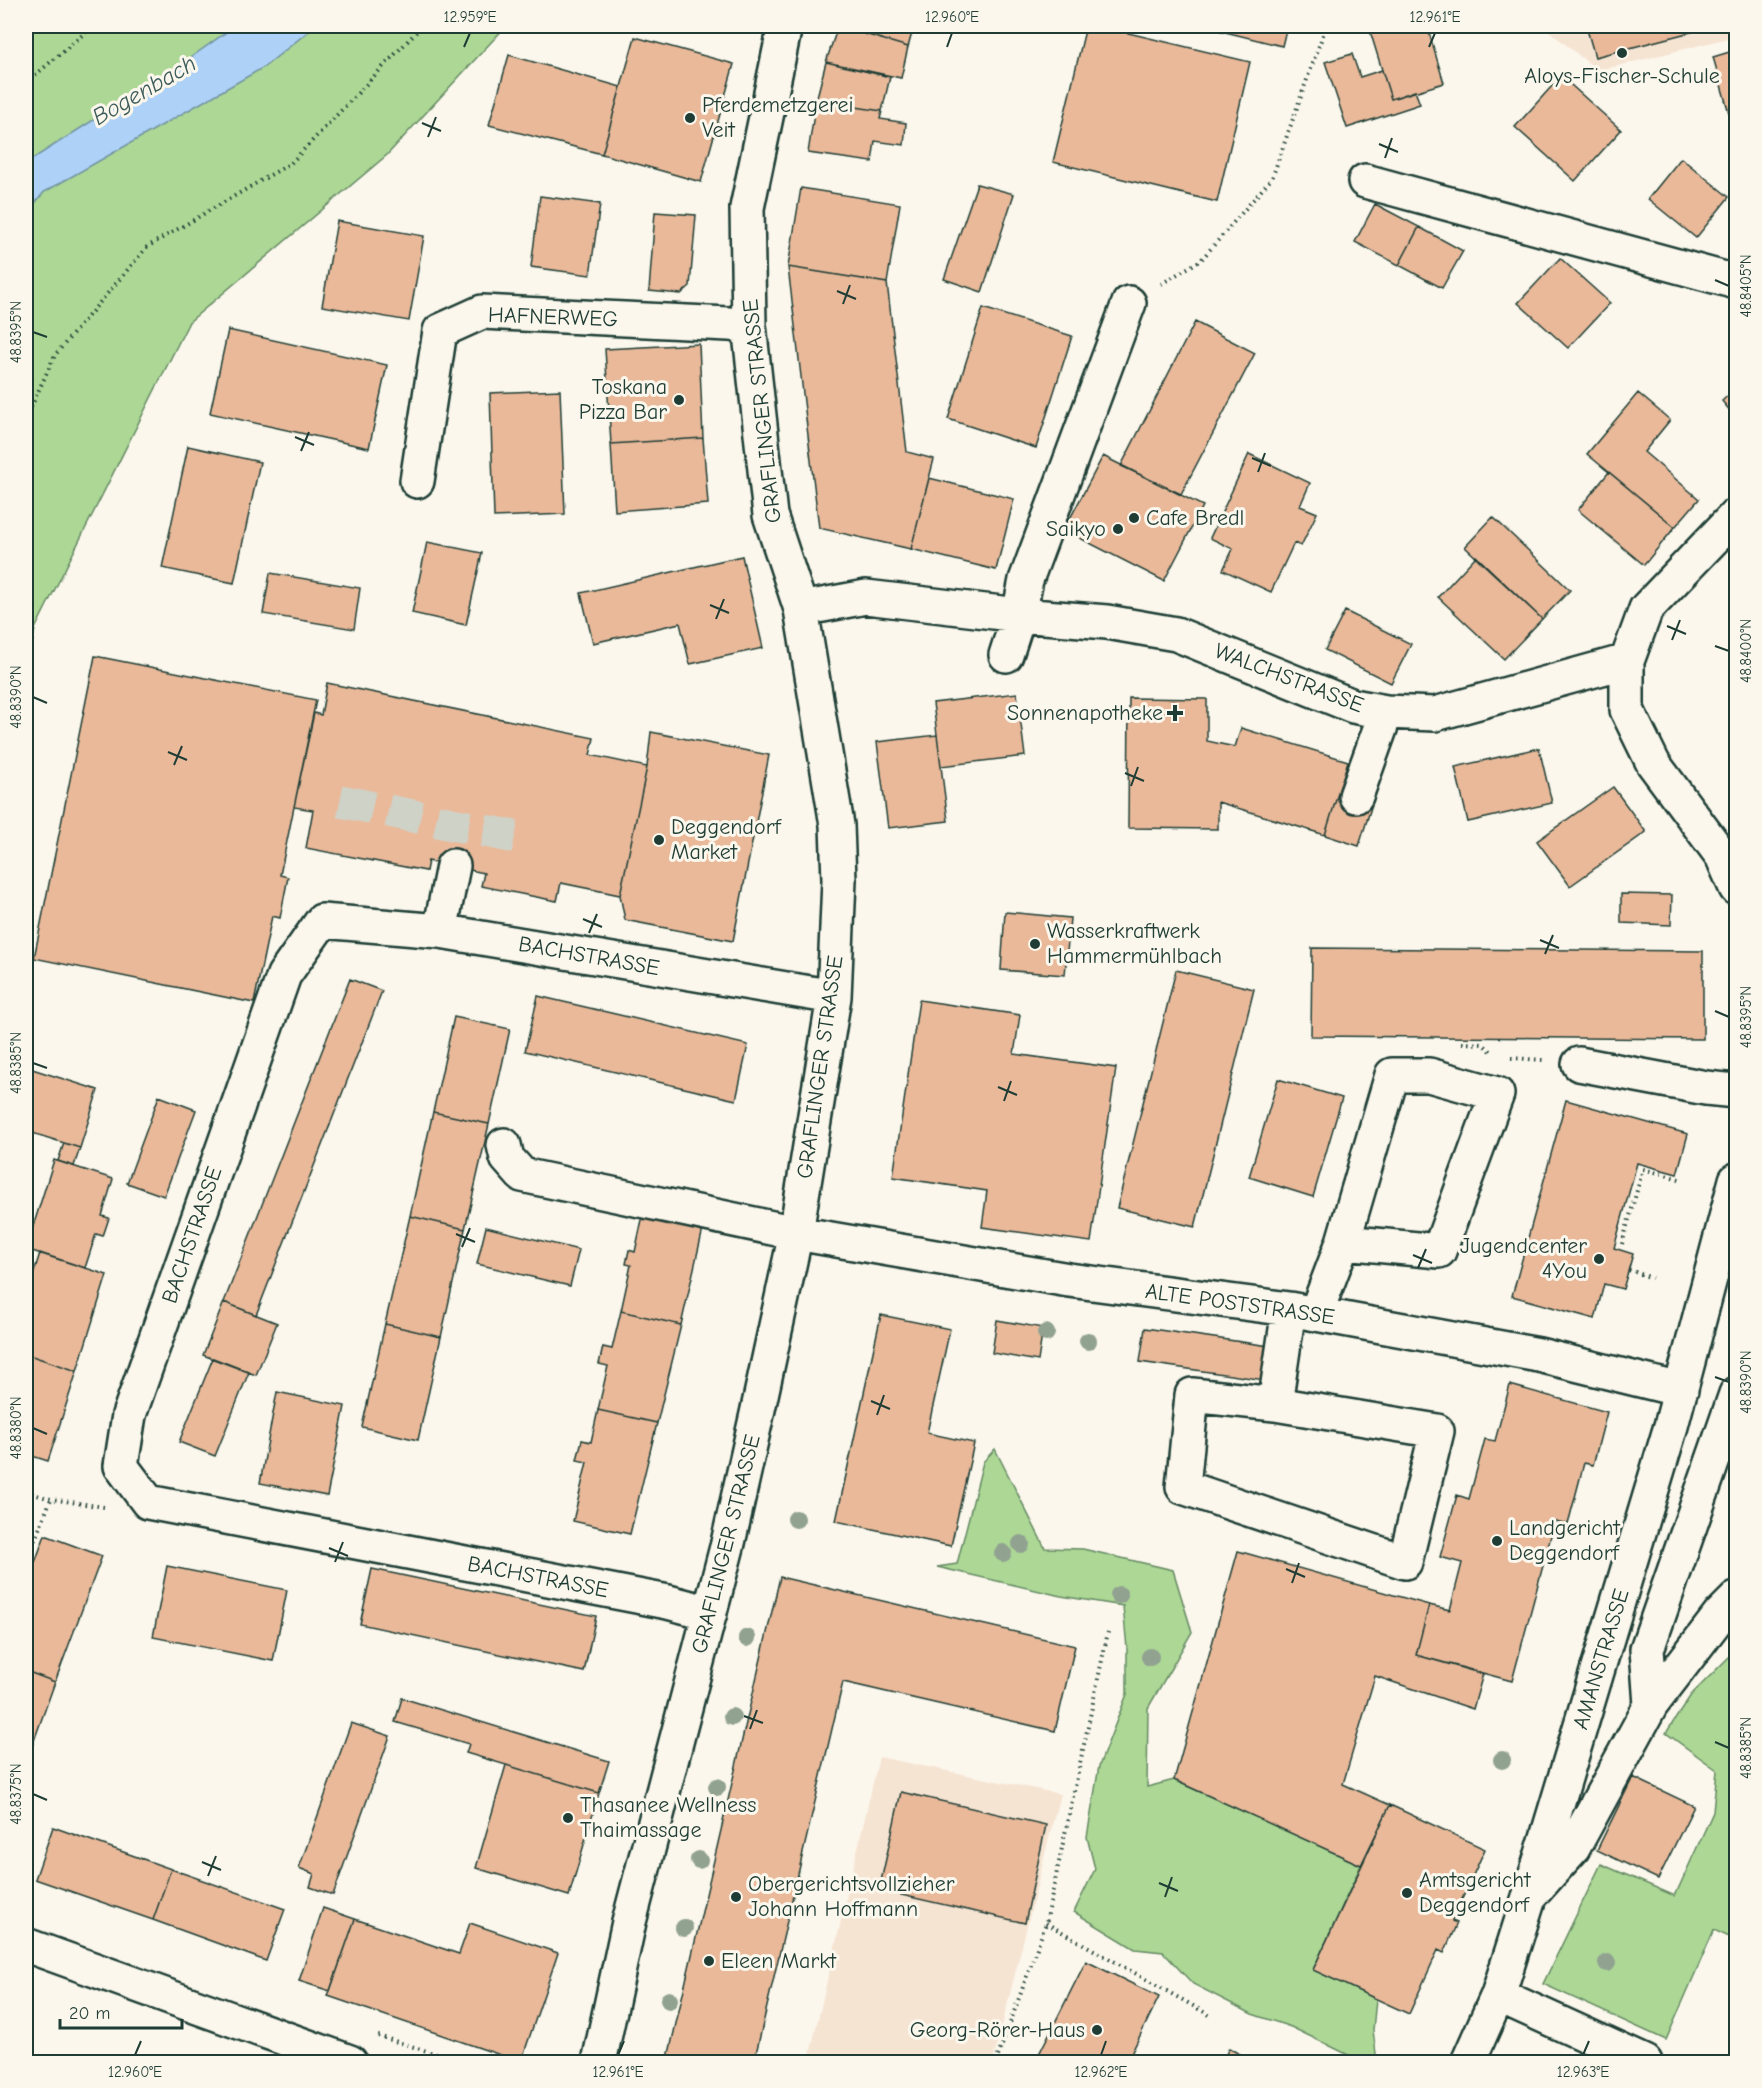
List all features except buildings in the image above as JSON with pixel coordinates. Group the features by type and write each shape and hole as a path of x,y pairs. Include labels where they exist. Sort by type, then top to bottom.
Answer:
{"street":[{"name":"GRAFLINGER STRASSE","path":"599,2062 629,1922 728,1543 795,1233 834,997 839,880 837,825 801,609 770,515 749,326 747,208 785,26"},
{"path":"1365,181 1737,282"},
{"path":"1006,656 1019,615 1026,580 1129,303"},
{"name":"HAFNERWEG","path":"417,481 441,331 482,312 749,326"},
{"path":"1737,515 1646,609 1627,661 1627,710 1653,763 1722,856 1737,888"},
{"name":"WALCHSTRASSE","path":"801,609 866,597 1019,615 1107,622 1176,634 1353,706 1386,712 1435,714 1627,661"},
{"path":"1356,796 1386,712"},
{"path":"440,931 453,866"},
{"name":"BACHSTRASSE","path":"710,1613 668,1602 148,1502 121,1466 129,1415 284,975 322,921 440,931 834,997"},
{"path":"1566,1063 1706,1088 1737,1091"},
{"path":"1275,1404 1303,1311 1343,1242 1392,1075 1429,1076 1497,1094 1439,1251 1343,1242"},
{"name":"ALTE POSTSTRASSE","path":"504,1145 507,1158 522,1175 795,1233 1069,1280 1303,1311 1539,1354 1681,1390"},
{"name":"AMANSTRASSE","path":"1467,2062 1498,1995 1530,1894 1681,1390 1737,1180"},
{"path":"1651,1705 1647,1649 1737,1394"},
{"path":"1192,1395 1275,1404 1437,1431 1404,1562 1183,1486 1192,1395"},
{"path":"1530,1894 1574,1848 1651,1705 1731,1610"},
{"path":"26,1945 350,2062"},
{"path":"1498,1995 1645,2062"}],"path":[{"path":"26,83 93,26"},
{"path":"26,418 56,355 147,247 291,163 422,26"},
{"path":"1129,303 1202,260 1272,178 1326,26"},
{"path":"1513,1058 1566,1063"},
{"path":"1622,1244 1643,1169 1683,1180"},
{"path":"1629,1270 1652,1278"},
{"path":"26,1492 51,1499 26,1563"},
{"path":"996,2062 1046,1923 1108,1632"},
{"path":"1046,1923 1211,2016"}],"shaded area":[{"name":"Aloys-Fischer-Schule","path":"1543,26 1736,26 1736,36 1598,71"},
{"path":"879,1757 1060,1794 993,2062 869,2062 810,2054"}],"green space":[{"path":"37,26 235,26 183,63 34,158 26,166 26,37"},
{"path":"315,26 506,26 387,155 189,322 35,629 26,674 26,214 44,192 264,67"},
{"path":"995,1449 1045,1548 1083,1549 1173,1570 1192,1632 1148,1708 1147,1787 1174,1780 1361,1865 1313,1970 1376,1999 1373,2030 1377,2062 1363,2062 1291,2027 1252,2014 1193,1984 1163,1952 1135,1949 1074,1912 1095,1869 1087,1837 1099,1766 1127,1694 1127,1648 1123,1606 1061,1596 937,1567 957,1564 983,1462"},
{"path":"1736,1650 1736,1940 1714,1930 1666,2040 1543,1984 1601,1864 1675,1896 1713,1812 1717,1770 1666,1733 1691,1695"}],"water":[{"name":"Bogenbach","path":"235,26 315,26 264,67 44,192 26,214 26,166 34,158 183,63"}],"tunnel":[{"path":"340,801 515,837"}],"place":[{"name":"Aloys-Fischer-Schule","path":"1622,53"},
{"name":"Pferdemetzgerei Veit","path":"690,118"},
{"name":"Toskana Pizza Bar","path":"679,400"},
{"name":"Cafe Bredl","path":"1134,518"},
{"name":"Saikyo","path":"1118,529"},
{"name":"Sonnenapotheke","path":"1175,713"},
{"name":"Deggendorf Market","path":"659,840"},
{"name":"Wasserkraftwerk Hammermühlbach","path":"1035,944"},
{"name":"Jugendcenter 4You","path":"1599,1259"},
{"name":"Landgericht Deggendorf","path":"1497,1541"},
{"name":"Thasanee Wellness Thaimassage","path":"568,1818"},
{"name":"Amtsgericht Deggendorf","path":"1407,1893"},
{"name":"Obergerichtsvollzieher Johann Hoffmann","path":"736,1897"},
{"name":"Eleen Markt","path":"709,1961"},
{"name":"Georg-Rörer-Haus","path":"1097,2030"}]}
